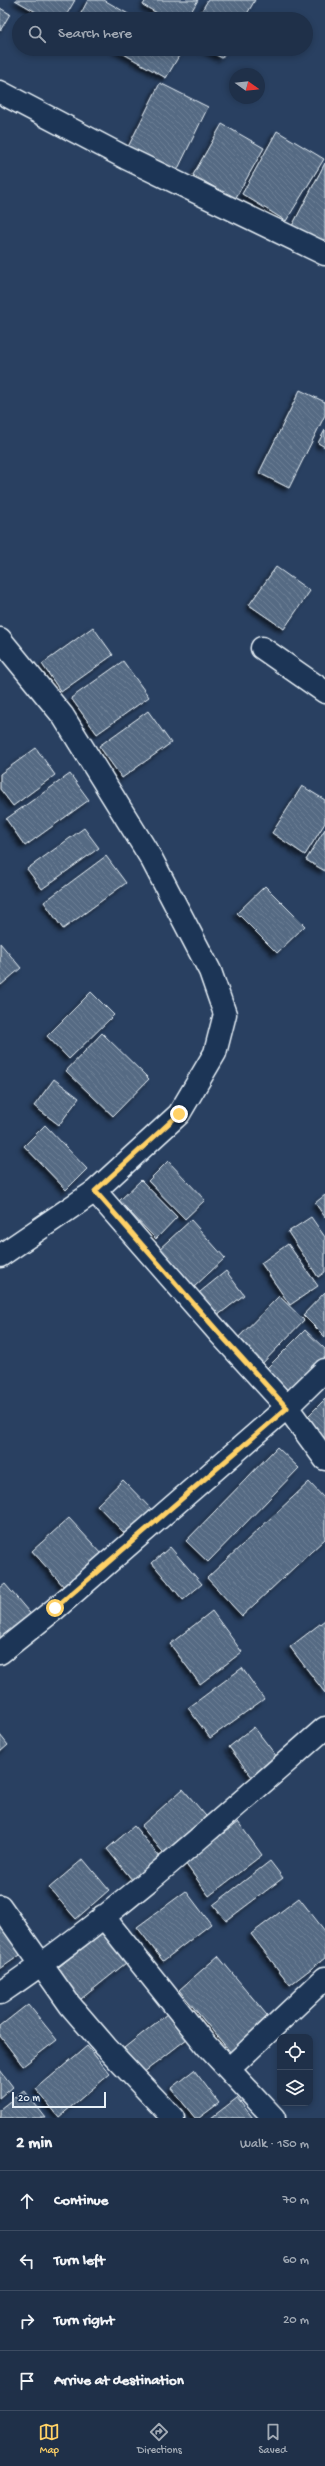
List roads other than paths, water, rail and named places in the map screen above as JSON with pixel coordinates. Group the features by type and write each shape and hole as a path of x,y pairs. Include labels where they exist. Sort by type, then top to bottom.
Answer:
{"street":[{"path":"0,92 126,158 324,251"},
{"path":"0,639 63,716 151,858 210,971 225,1014 215,1053 179,1114 95,1191 0,1256"},
{"path":"262,648 325,692"},
{"path":"95,1191 287,1408 325,1458"},
{"path":"0,1653 55,1608 287,1408 325,1370"},
{"path":"0,1993 40,1966 183,1852 325,1728"},
{"path":"0,1906 40,1966 106,2047 173,2118"},
{"path":"103,1916 206,2044 274,2118"},
{"path":"229,2069 325,1978"}]}
